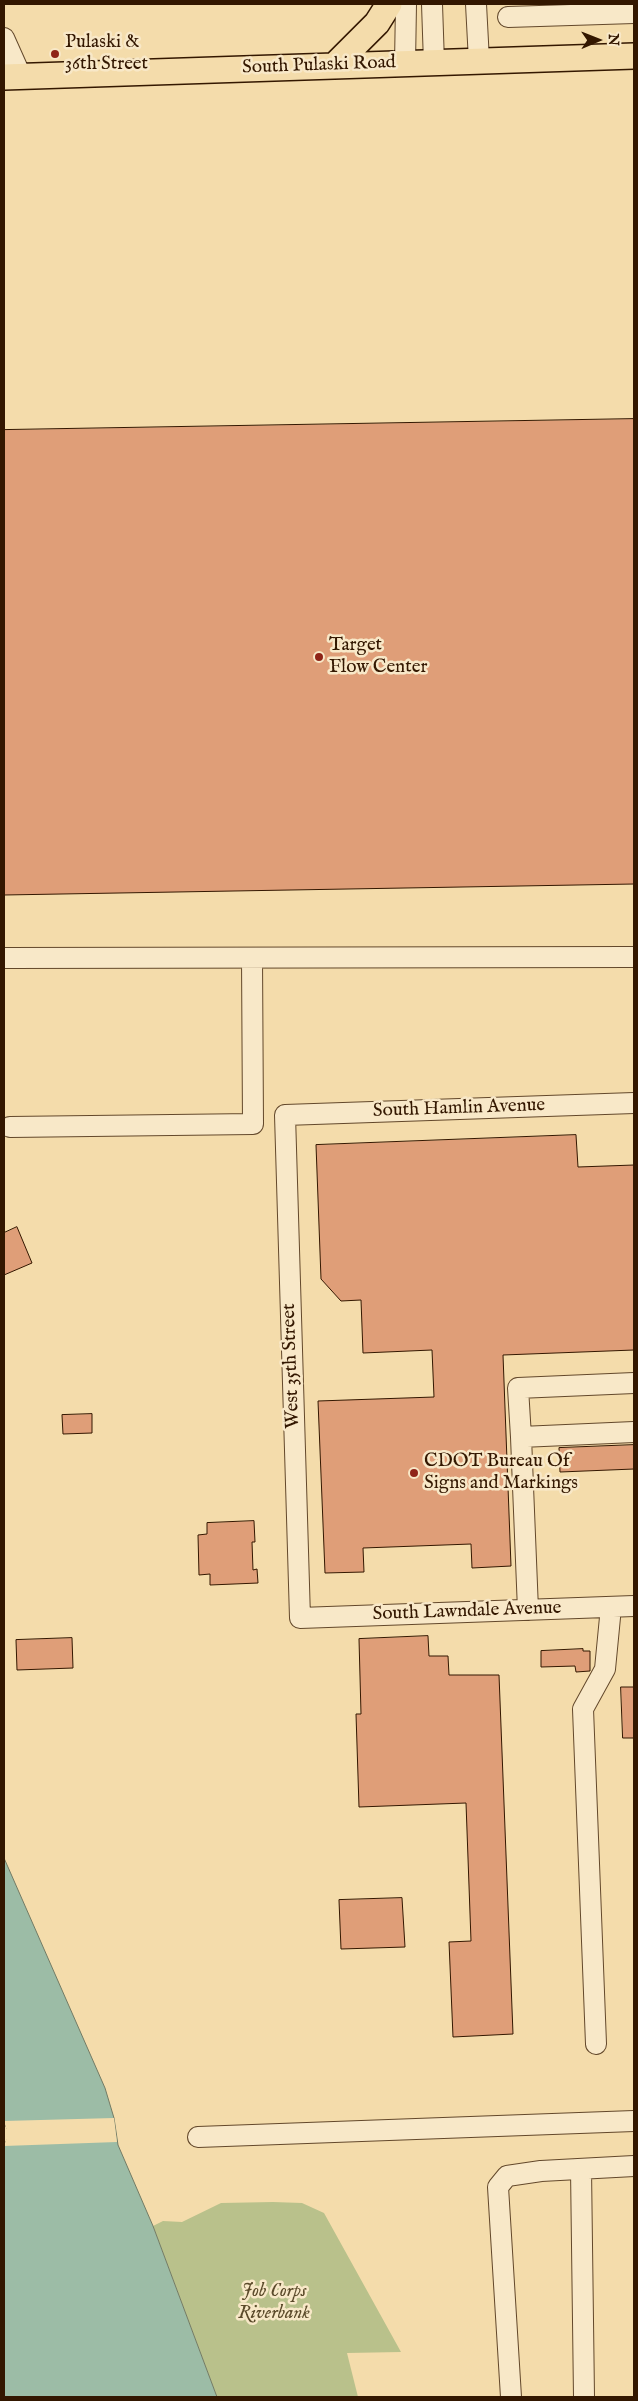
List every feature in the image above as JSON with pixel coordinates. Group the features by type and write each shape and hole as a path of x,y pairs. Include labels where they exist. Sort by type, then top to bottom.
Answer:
{"main road":[{"path":"334,66 377,23 389,4"},
{"name":"South Pulaski Road","path":"12,76 634,56"}],"street":[{"path":"404,64 406,4"},
{"path":"432,4 434,63"},
{"path":"476,4 478,61"},
{"path":"508,18 634,13"},
{"path":"4,38 12,76"},
{"path":"4,958 634,957"},
{"path":"10,1127 254,1124 252,958"},
{"name":"South Hamlin Avenue","path":"285,1115 634,1102"},
{"name":"West 35th Street","path":"285,1115 300,1618"},
{"path":"528,1610 518,1388 634,1383"},
{"path":"521,1438 634,1432"},
{"name":"South Lawndale Avenue","path":"300,1618 634,1606"},
{"path":"596,2044 583,1709 605,1669 611,1607"},
{"path":"198,2137 634,2121"},
{"path":"511,2397 498,2187 507,2176 634,2166"},
{"path":"581,2169 584,2397"}],"green space":[{"name":"Job Corps Riverbank","path":"221,2203 302,2203 324,2213 401,2352 347,2353 358,2397 217,2397 153,2226 163,2221 182,2222"}],"shaded area":[{"path":"4,1858 105,2088 114,2118 118,2145 153,2226 217,2397 4,2397 4,2145 10,2134 4,2123"}],"pier":[{"path":"114,2118 117,2142 4,2146 8,2134 4,2121"}],"building":[{"name":"Target Flow Center","path":"634,419 634,884 4,895 4,430"},
{"path":"576,1135 578,1167 634,1165 634,1350 503,1355 511,1566 472,1568 471,1544 363,1548 364,1572 325,1573 318,1401 434,1397 432,1350 363,1353 361,1300 341,1301 321,1279 316,1145"},
{"path":"17,1227 32,1263 4,1275 4,1233"},
{"path":"92,1414 92,1433 63,1434 62,1415"},
{"path":"634,1445 634,1469 560,1472 559,1448"},
{"path":"254,1521 255,1542 252,1542 253,1570 257,1569 258,1583 210,1585 210,1574 199,1575 198,1535 207,1534 207,1523"},
{"path":"428,1636 429,1656 448,1656 449,1675 499,1675 513,2034 453,2037 449,1942 471,1941 466,1803 359,1807 356,1714 361,1714 359,1639"},
{"path":"72,1638 73,1668 17,1670 16,1640"},
{"path":"583,1649 583,1651 590,1651 590,1671 576,1672 575,1666 541,1667 541,1651"},
{"path":"621,1687 634,1687 634,1738 623,1738"},
{"path":"402,1898 405,1947 341,1949 339,1900"}],"place":[{"name":"Pulaski & 36th Street","path":"55,54"},
{"name":"Target Flow Center","path":"319,657"},
{"name":"CDOT Bureau Of Signs and Markings","path":"414,1473"}]}
